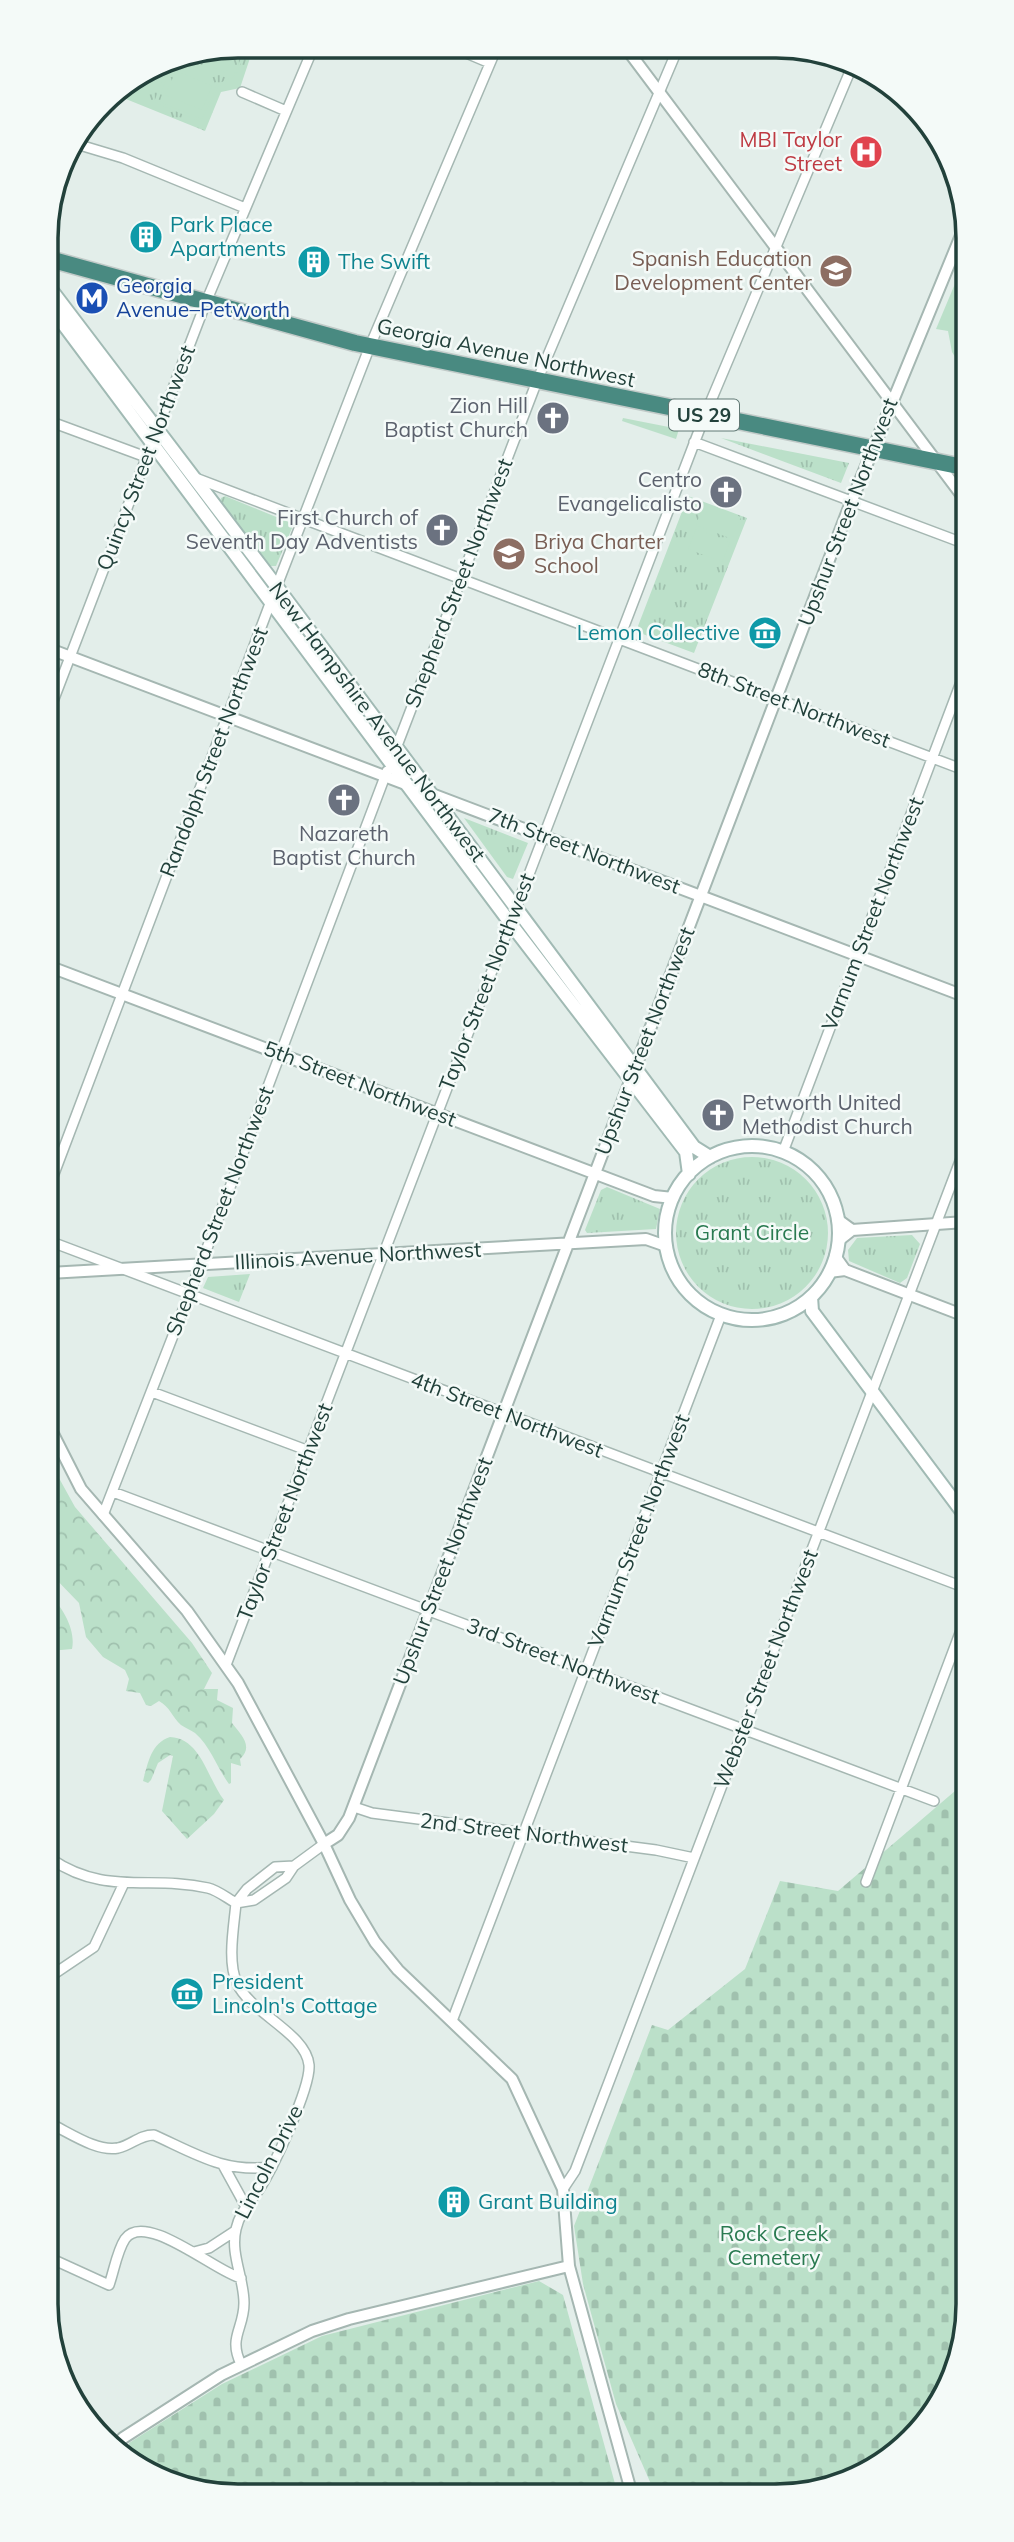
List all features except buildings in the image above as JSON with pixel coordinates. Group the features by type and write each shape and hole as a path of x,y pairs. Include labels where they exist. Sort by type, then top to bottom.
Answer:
{"highway":[{"name":"Georgia Avenue Northwest","path":"58,261 370,346 956,466"}],"main road":[{"name":"New Hampshire Avenue Northwest","path":"58,299 277,587 694,1147 710,1157"},
{"name":"New Hampshire Avenue Northwest","path":"58,317 511,924 686,1152 689,1174"},
{"path":"748,1147 783,1152 805,1165 819,1179 830,1196 837,1219 838,1241 829,1272 811,1297 796,1308 774,1317 757,1320 721,1315 701,1304 684,1288 672,1268 666,1246 666,1224 673,1198 689,1174 710,1157 730,1149 748,1147"},
{"path":"811,1297 812,1311 956,1504"},
{"path":"796,1308 812,1311"}],"street":[{"name":"Quincy Street Northwest","path":"58,688 206,302 309,58"},
{"path":"478,58 490,63"},
{"name":"Randolph Street Northwest","path":"58,1163 370,346 492,58"},
{"path":"634,58 956,488"},
{"name":"Shepherd Street Northwest","path":"103,1515 201,1265 537,381 674,58"},
{"name":"Taylor Street Northwest","path":"226,1665 694,442 848,73"},
{"path":"242,92 286,111"},
{"path":"83,146 123,158 245,208"},
{"name":"Upshur Street Northwest","path":"324,1844 343,1829 354,1807 851,501 956,247"},
{"path":"58,424 146,457"},
{"path":"694,442 956,540"},
{"name":"8th Street Northwest","path":"193,477 956,767"},
{"name":"7th Street Northwest","path":"58,652 956,993"},
{"name":"Varnum Street Northwest","path":"783,1152 956,695"},
{"name":"5th Street Northwest","path":"58,970 654,1196 673,1198"},
{"name":"Webster Street Northwest","path":"562,2189 575,2171 956,1172"},
{"path":"837,1219 852,1230"},
{"path":"838,1241 852,1230 956,1223"},
{"name":"Illinois Avenue Northwest","path":"58,1272 646,1239 666,1246"},
{"name":"4th Street Northwest","path":"58,1244 956,1584"},
{"path":"835,1256 845,1270"},
{"path":"829,1272 845,1270 956,1312"},
{"name":"Varnum Street Northwest","path":"452,2021 721,1315"},
{"path":"152,1392 309,1451"},
{"path":"58,1444 78,1485 187,1611 245,1694 374,1942 398,1970 512,2079 562,2189 569,2266 629,2484"},
{"name":"3rd Street Northwest","path":"113,1492 934,1801"},
{"path":"867,1879 956,1644"},
{"name":"2nd Street Northwest","path":"354,1807 372,1813 668,1852 694,1858"},
{"path":"58,1863 78,1874 124,1883 209,1888 236,1903 254,1900 286,1878 294,1866 324,1844"},
{"path":"236,1903 247,1889 275,1867 294,1866"},
{"path":"58,1971 93,1947 124,1883"},
{"name":"Lincoln Drive","path":"236,1903 232,1951 236,1983 259,2008 303,2047 309,2066 304,2092 272,2166 259,2190 245,2205 235,2231 244,2303 234,2345 241,2364"},
{"path":"58,2127 103,2148 117,2148 144,2135 154,2135 223,2165 247,2169 272,2166"},
{"path":"223,2165 245,2205"},
{"path":"58,2262 109,2285 126,2238 136,2231 146,2230 194,2252 230,2276 241,2278"},
{"path":"194,2252 209,2248 235,2231"},
{"path":"121,2441 173,2404 241,2364 331,2324 569,2266"}],"green space":[{"path":"232,58 226,73 199,62"},
{"path":"243,58 236,75 219,86 201,122 154,102 166,73 169,71 158,101 201,119 217,85 234,75"},
{"path":"250,58 240,88 221,92 205,131 124,98 169,71 214,59"},
{"path":"176,71 212,86 202,110 165,95"},
{"path":"956,281 956,359 948,331 936,329"},
{"path":"623,418 679,429 676,439 622,421"},
{"path":"721,438 849,463 841,483"},
{"path":"225,496 291,523 292,528 276,566 268,566 220,503"},
{"path":"688,496 747,518 694,653 640,633 638,626"},
{"path":"704,503 741,517 732,539 696,525"},
{"path":"696,529 730,542 722,562 688,549"},
{"path":"464,818 528,843 513,879 507,877"},
{"name":"Grant Circle","path":"752,1157 781,1163 806,1179 822,1204 828,1233 822,1262 806,1287 781,1303 752,1309 723,1303 698,1287 682,1262 676,1233 682,1204 698,1179 723,1163"},
{"path":"607,1187 660,1209 656,1229 587,1233 585,1230 601,1190"},
{"path":"912,1235 920,1244 907,1278 900,1283 849,1261 848,1250 857,1238"},
{"path":"250,1274 239,1302 203,1288 208,1277"},
{"path":"58,1476 75,1507 192,1643 212,1673 204,1689 218,1689 217,1700 233,1708 232,1723 245,1741 246,1750 240,1759 241,1766 231,1763 231,1783 229,1784 201,1739 181,1725 166,1706 159,1701 151,1706 146,1705 140,1693 126,1691 129,1679 125,1670 103,1657 86,1637 79,1603 58,1581"},
{"path":"58,1605 72,1634 72,1649 58,1650"},
{"path":"170,1737 181,1739 196,1752 224,1800 214,1814 187,1839 162,1811 173,1756 170,1755 158,1763 148,1783 143,1781 154,1749"},
{"name":"Rock Creek Cemetery","path":"956,1790 956,2316 947,2362 932,2394 904,2432 856,2466 834,2475 800,2483 651,2484 616,2404 583,2284 574,2226 652,2025 668,2030 745,1969 780,1881 838,1891"},
{"path":"539,2281 563,2295 615,2484 226,2484 180,2475 158,2466 129,2447 129,2443 222,2384 322,2336"}],"place":[{"name":"MBI Taylor Street","path":"866,152"},
{"name":"Park Place Apartments","path":"146,237"},
{"name":"The Swift","path":"314,262"},
{"name":"Spanish Education Development Center","path":"836,271"},
{"name":"Georgia Avenue–Petworth","path":"92,298"},
{"name":"Zion Hill Baptist Church","path":"553,418"},
{"name":"Centro Evangelicalisto","path":"726,492"},
{"name":"First Church of Seventh Day Adventists","path":"442,530"},
{"name":"Briya Charter School","path":"509,554"},
{"name":"Lemon Collective","path":"765,633"},
{"name":"Nazareth Baptist Church","path":"344,800"},
{"name":"Petworth United Methodist Church","path":"718,1115"},
{"name":"President Lincoln's Cottage","path":"187,1994"},
{"name":"Grant Building","path":"454,2202"}]}
